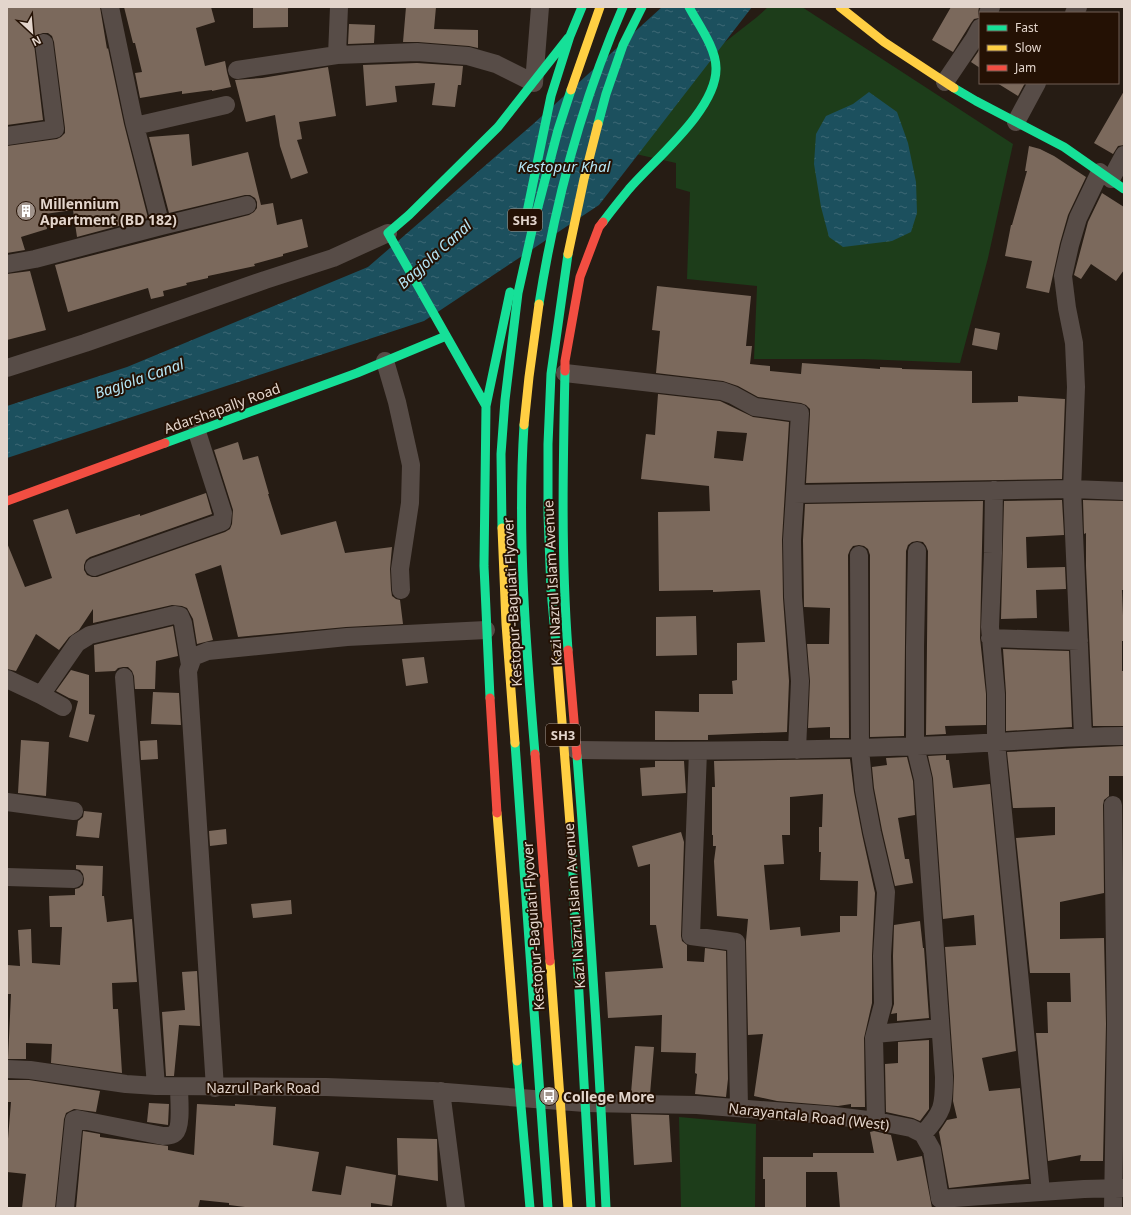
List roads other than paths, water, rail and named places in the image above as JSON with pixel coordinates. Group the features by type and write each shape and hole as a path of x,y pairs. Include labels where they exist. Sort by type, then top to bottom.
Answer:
{"main road":[{"name":"SH3","path":"530,1208 492,749 486,630 484,530 486,406 551,96 570,36 582,7"},
{"name":"Kestopur-Baguiati Flyover","path":"548,1208 506,624 501,454 505,400 521,278 558,130 600,7"},
{"name":"Kestopur-Baguiati Flyover","path":"568,1208 530,695 522,509 523,443 530,369 541,287 555,218 574,145 590,95 615,24 623,7"},
{"name":"Kazi Nazrul Islam Avenue","path":"606,1208 604,1165 593,1103 575,930 572,840 551,590 548,515 548,444 551,374 566,263 584,178 611,80 623,45 642,7"},
{"name":"Kazi Nazrul Islam Avenue","path":"591,1208 581,1166 593,1103 588,898 566,619 562,509 565,362 580,277 599,227 629,189 690,124 707,98 714,82 716,67 711,47 689,7"},
{"path":"840,7 884,42 945,82 976,101 1064,146 1112,180"},
{"path":"486,406 390,237 409,215 498,127 570,36"},
{"name":"Adarshapally Road","path":"7,501 357,373 446,336"},
{"path":"527,1169 604,1165"}],"street":[{"path":"110,7 135,126 161,226"},
{"path":"337,55 339,7"},
{"path":"237,70 337,55 417,52 468,56 496,64 534,83 540,7"},
{"path":"945,82 974,40 979,30"},
{"path":"7,136 55,129 44,43"},
{"path":"1016,122 1036,84"},
{"path":"135,126 226,104"},
{"path":"1082,736 1072,489 1076,387 1074,343 1063,276 1078,218 1112,180 1124,156"},
{"path":"7,264 35,259 247,205"},
{"path":"7,368 85,343 390,237"},
{"path":"384,361 396,402 411,465 410,503 400,569 401,590"},
{"path":"565,373 722,391 755,407 800,413 792,540 793,597 800,681 797,750"},
{"path":"94,567 222,522 223,513 197,432"},
{"path":"795,494 1072,489 1124,491"},
{"path":"994,490 990,638 996,694 996,743 1041,1192"},
{"path":"917,551 915,746 923,779 944,1077 944,1097 940,1112 923,1134 932,1150 940,1204 1041,1192 1084,1189 1119,1189"},
{"path":"858,555 860,749 864,790 886,892 882,956 883,1004 874,1038 876,1121"},
{"path":"41,695 77,643 90,635 174,616 180,616 183,623 190,665"},
{"path":"215,1088 188,671 193,657 208,651 347,637 486,630"},
{"path":"990,638 1079,641"},
{"path":"124,677 156,1086"},
{"path":"7,679 63,707"},
{"path":"576,750 698,751 860,749 996,743 1082,736 1124,736"},
{"path":"698,751 691,936 736,942 739,1108"},
{"path":"7,802 74,811"},
{"path":"1113,805 1119,1189 1113,1208"},
{"path":"7,878 74,879"},
{"path":"875,1034 940,1028"},
{"name":"Nazrul Park Road","path":"7,1069 30,1070 126,1084 156,1086 215,1088 326,1087 441,1091 520,1097"},
{"path":"65,1208 74,1120 77,1119 163,1136 170,1136 176,1133 179,1127 179,1087"},
{"path":"441,1091 456,1208"},
{"name":"Narayantala Road (West)","path":"520,1097 593,1103 697,1105 828,1115 876,1121 911,1128 923,1134"}],"water":[{"name":"Kestopur Khal","path":"662,7 752,7 599,205 424,321 7,458 7,406 127,367 368,267 532,125"},
{"path":"869,92 897,112 908,143 916,182 917,213 911,232 892,241 843,247 829,237 821,207 814,164 816,134 826,116 853,104"}],"place":[{"name":"Millennium Apartment (BD 182)","path":"26,211"},
{"name":"College More","path":"549,1096"}],"water label":[{"name":"Bagjola Canal","path":"434,254"},
{"name":"Bagjola Canal","path":"139,378"}]}
